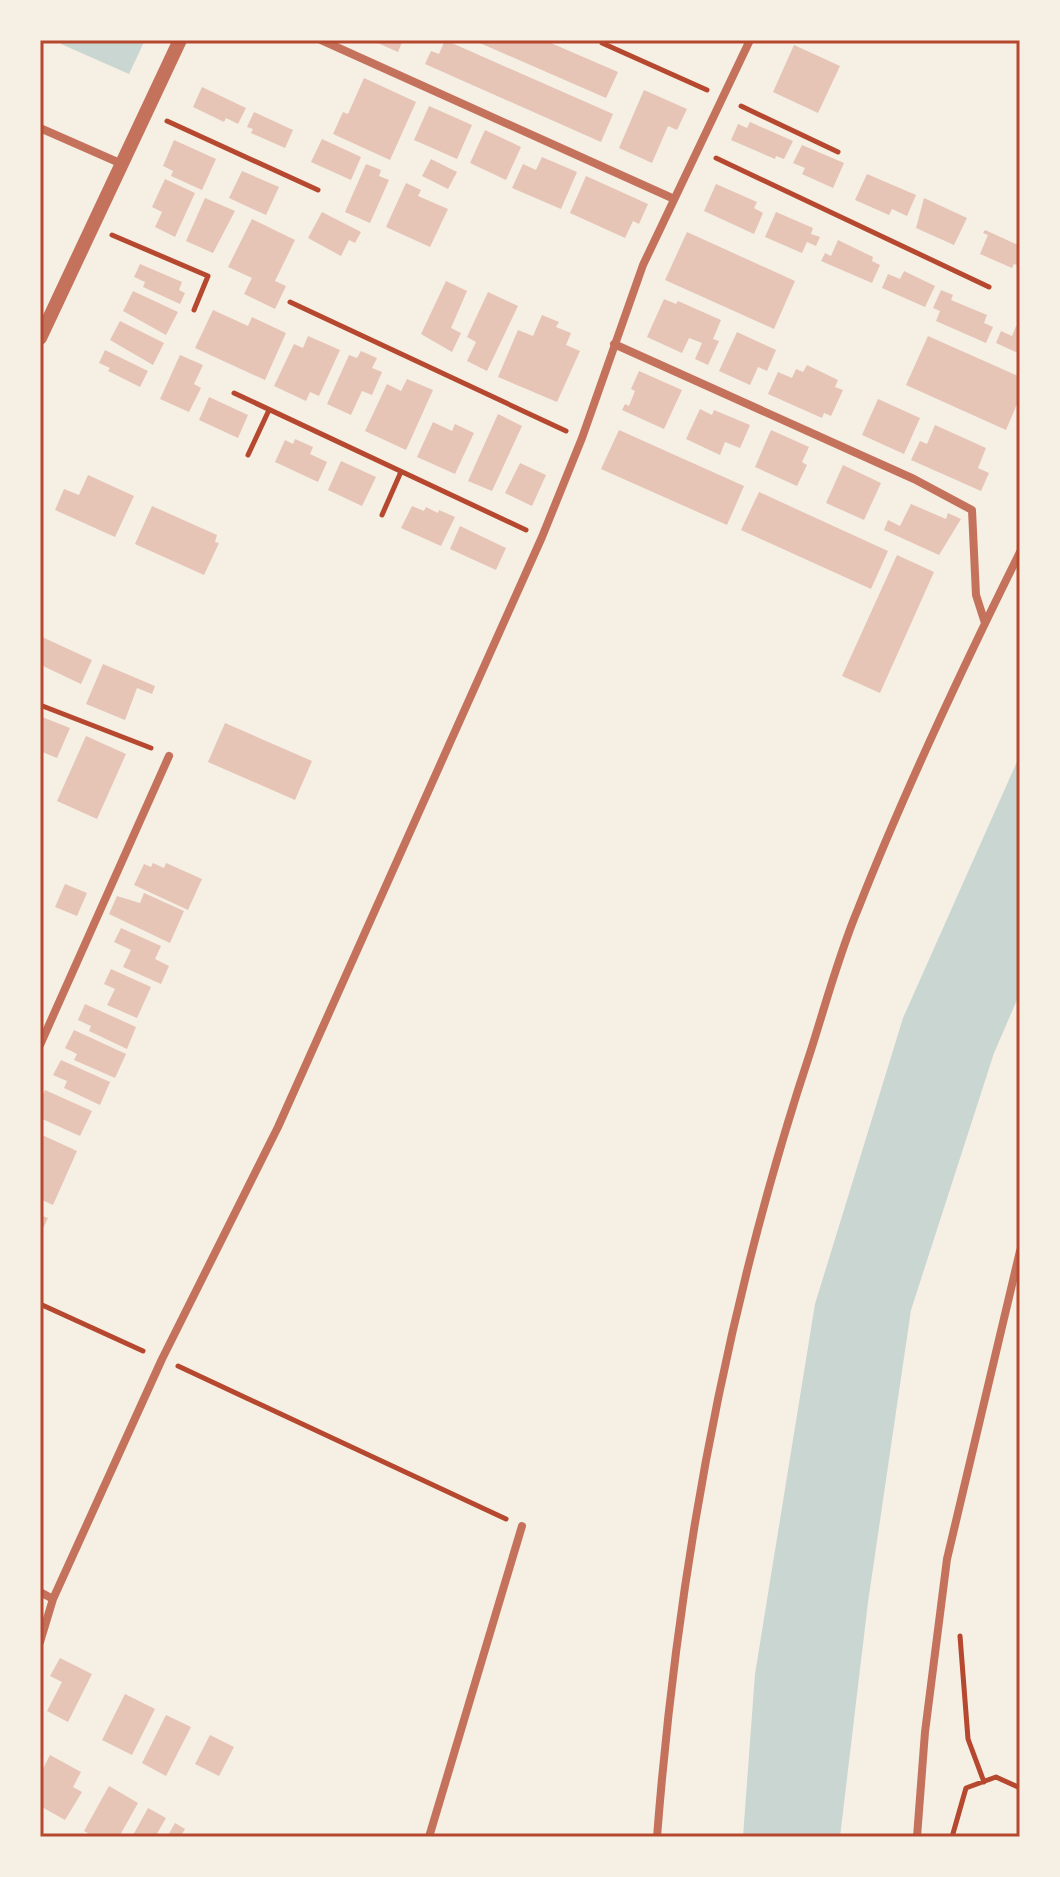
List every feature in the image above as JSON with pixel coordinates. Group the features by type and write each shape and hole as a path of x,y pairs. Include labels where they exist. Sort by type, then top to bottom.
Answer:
{"street":[{"path":"40,338 180,40"},
{"path":"321,40 672,198"},
{"path":"40,1642 53,1599 162,1359 278,1127 542,537 582,438 643,265 672,198 750,40"},
{"path":"40,128 122,164"},
{"path":"614,344 914,479 972,510 976,595 985,623"},
{"path":"657,1837 667,1705 700,1480 736,1305 790,1114 856,911 1020,552"},
{"path":"40,1045 169,756"},
{"path":"917,1837 925,1732 947,1559 1020,1251"},
{"path":"429,1837 522,1526"},
{"path":"40,1592 53,1599"}],"path":[{"path":"147,112 318,190"},
{"path":"697,149 989,287"},
{"path":"93,226 208,276 194,310"},
{"path":"290,302 582,438"},
{"path":"234,393 400,474 542,537"},
{"path":"248,455 269,410"},
{"path":"382,515 400,474"},
{"path":"40,705 169,756"},
{"path":"40,1304 522,1526"},
{"path":"942,1603 959,1619 968,1739 984,1782"},
{"path":"952,1837 966,1788 996,1777 1020,1788"}],"shaded area":[{"path":"63,40 145,40 129,74 61,44"},
{"path":"1020,755 1020,993 994,1053 911,1310 868,1602 840,1837 743,1837 755,1674 815,1304 903,1018"}],"building":[{"path":"371,40 403,40 398,52"},
{"path":"445,40 613,114 601,142 425,64 431,51 439,54"},
{"path":"473,40 544,40 618,72 606,98"},
{"path":"794,45 840,66 818,113 773,92"},
{"path":"364,78 416,102 390,160 333,134 343,112 348,114"},
{"path":"202,87 246,108 238,124 226,118 224,122 193,107"},
{"path":"644,90 687,109 677,130 668,126 652,163 619,148"},
{"path":"429,106 472,125 457,159 414,140"},
{"path":"254,112 293,130 285,148 251,133 253,129 247,127"},
{"path":"750,122 793,141 784,159 776,156 775,159 731,140 738,124 747,128"},
{"path":"485,130 521,147 506,180 470,163"},
{"path":"322,139 361,157 351,180 311,162"},
{"path":"174,140 216,159 202,190 171,176 173,171 163,166"},
{"path":"802,145 844,163 833,188 802,174 805,168 793,163"},
{"path":"542,157 577,172 561,209 512,188 523,164 536,170"},
{"path":"431,159 457,172 448,189 422,176"},
{"path":"366,164 381,170 379,176 389,180 370,223 345,212"},
{"path":"242,171 279,187 266,215 229,198"},
{"path":"867,174 916,195 907,216 892,209 889,215 855,200"},
{"path":"586,176 648,204 639,224 633,221 625,238 570,213"},
{"path":"165,179 195,193 175,237 155,227 162,212 152,207"},
{"path":"406,183 421,190 418,196 448,209 430,247 386,227"},
{"path":"716,184 757,202 754,208 763,213 754,234 704,211"},
{"path":"205,198 235,211 213,253 186,241"},
{"path":"924,198 967,218 954,245 916,228"},
{"path":"322,212 361,232 355,243 349,240 341,256 308,238"},
{"path":"776,212 813,228 811,234 820,237 816,246 807,242 802,253 765,237"},
{"path":"252,219 295,240 275,281 286,286 275,309 244,294 252,278 228,267"},
{"path":"985,230 1020,246 1020,266 1014,264 1012,268 980,254 988,235 983,233"},
{"path":"687,232 795,281 774,329 665,280"},
{"path":"838,240 873,257 872,261 880,265 872,283 821,261 825,253 831,256"},
{"path":"140,264 182,282 179,290 185,293 180,304 143,287 145,282 134,277"},
{"path":"904,271 935,286 925,307 882,288 888,274 900,279"},
{"path":"446,281 467,291 451,328 461,333 452,352 421,334"},
{"path":"941,290 953,295 951,300 987,315 984,323 993,327 986,343 936,321 940,311 933,308"},
{"path":"133,291 178,312 166,335 123,311"},
{"path":"488,292 518,306 487,371 467,361 476,342 467,337"},
{"path":"664,299 676,304 678,301 721,320 713,339 719,341 708,365 695,359 702,343 689,338 682,353 647,337"},
{"path":"213,310 248,326 252,317 286,333 265,380 195,348"},
{"path":"542,315 559,322 556,327 571,333 566,345 580,351 557,402 498,377 518,330 533,336"},
{"path":"120,321 164,343 153,365 110,340"},
{"path":"1016,326 1020,327 1020,354 996,343 1001,331 1012,336"},
{"path":"737,332 776,350 767,371 758,367 750,385 719,371"},
{"path":"308,336 340,350 319,396 310,392 306,401 274,386 294,344 303,348"},
{"path":"928,336 1020,377 1020,397 1006,430 906,385"},
{"path":"105,350 148,371 140,387 99,363"},
{"path":"361,351 377,358 372,368 382,372 372,395 362,391 351,415 327,404 349,355 357,358"},
{"path":"180,355 203,365 194,384 201,388 189,412 160,399"},
{"path":"807,365 838,380 835,387 843,390 831,416 824,413 822,418 768,394 778,372 792,378 796,369 803,372"},
{"path":"639,371 682,390 664,429 622,410 625,404 629,406 635,391 631,389"},
{"path":"407,379 433,390 406,450 365,431 387,384 401,391"},
{"path":"209,397 248,415 238,438 199,420"},
{"path":"878,399 920,418 904,454 862,435"},
{"path":"700,409 712,415 714,410 750,425 740,448 725,442 720,455 686,439"},
{"path":"498,414 522,426 492,491 468,481"},
{"path":"433,422 452,431 455,424 474,433 455,474 417,457"},
{"path":"935,425 986,448 978,468 989,473 981,491 911,460 920,441 927,444"},
{"path":"619,430 744,486 727,525 601,469"},
{"path":"771,430 809,447 802,462 807,465 797,486 755,467"},
{"path":"295,439 313,447 310,454 327,462 318,482 275,462 285,440 293,444"},
{"path":"341,461 376,477 362,506 328,490"},
{"path":"520,463 546,475 532,506 505,493"},
{"path":"843,465 881,483 864,520 826,503"},
{"path":"88,475 134,496 115,537 55,510 64,489 79,495"},
{"path":"759,492 888,551 871,589 741,530"},
{"path":"911,504 946,519 948,513 961,519 939,555 884,530 888,520 900,526"},
{"path":"152,506 217,535 215,542 219,543 204,575 135,544"},
{"path":"412,506 424,511 426,507 438,513 439,510 455,517 441,546 401,528"},
{"path":"460,526 506,548 496,570 450,549"},
{"path":"897,555 934,572 880,693 842,676"},
{"path":"40,636 92,660 81,684 43,666 40,674"},
{"path":"103,664 155,686 152,694 137,688 125,720 86,704"},
{"path":"42,717 70,728 57,758 40,751"},
{"path":"225,723 312,761 295,800 208,762"},
{"path":"86,736 126,754 97,819 57,801"},
{"path":"153,863 164,868 166,863 202,879 188,910 134,885 144,864 151,867"},
{"path":"65,884 87,893 77,916 55,907"},
{"path":"144,893 184,911 170,943 109,914 117,896 140,903"},
{"path":"121,928 161,946 155,959 169,966 161,984 123,967 131,950 114,942"},
{"path":"111,969 151,987 137,1018 107,1005 115,989 104,984"},
{"path":"85,1004 136,1027 127,1049 89,1031 91,1026 78,1020"},
{"path":"74,1030 126,1054 115,1078 74,1060 77,1054 65,1048"},
{"path":"61,1060 110,1082 100,1105 64,1088 67,1081 53,1075"},
{"path":"45,1090 92,1111 80,1136 40,1118 40,1100"},
{"path":"40,1134 77,1151 53,1205 40,1199"},
{"path":"40,1215 48,1218 40,1235"},
{"path":"60,1658 92,1674 68,1722 47,1711 62,1682 50,1676"},
{"path":"125,1694 155,1709 132,1755 102,1740"},
{"path":"166,1715 191,1727 166,1776 142,1763"},
{"path":"210,1735 234,1747 219,1776 195,1764"},
{"path":"50,1755 81,1772 73,1787 82,1792 65,1820 40,1806 40,1774"},
{"path":"109,1786 138,1803 119,1837 95,1837 84,1831"},
{"path":"148,1808 166,1818 155,1837 132,1837"},
{"path":"175,1823 185,1829 180,1837 167,1837"}]}
